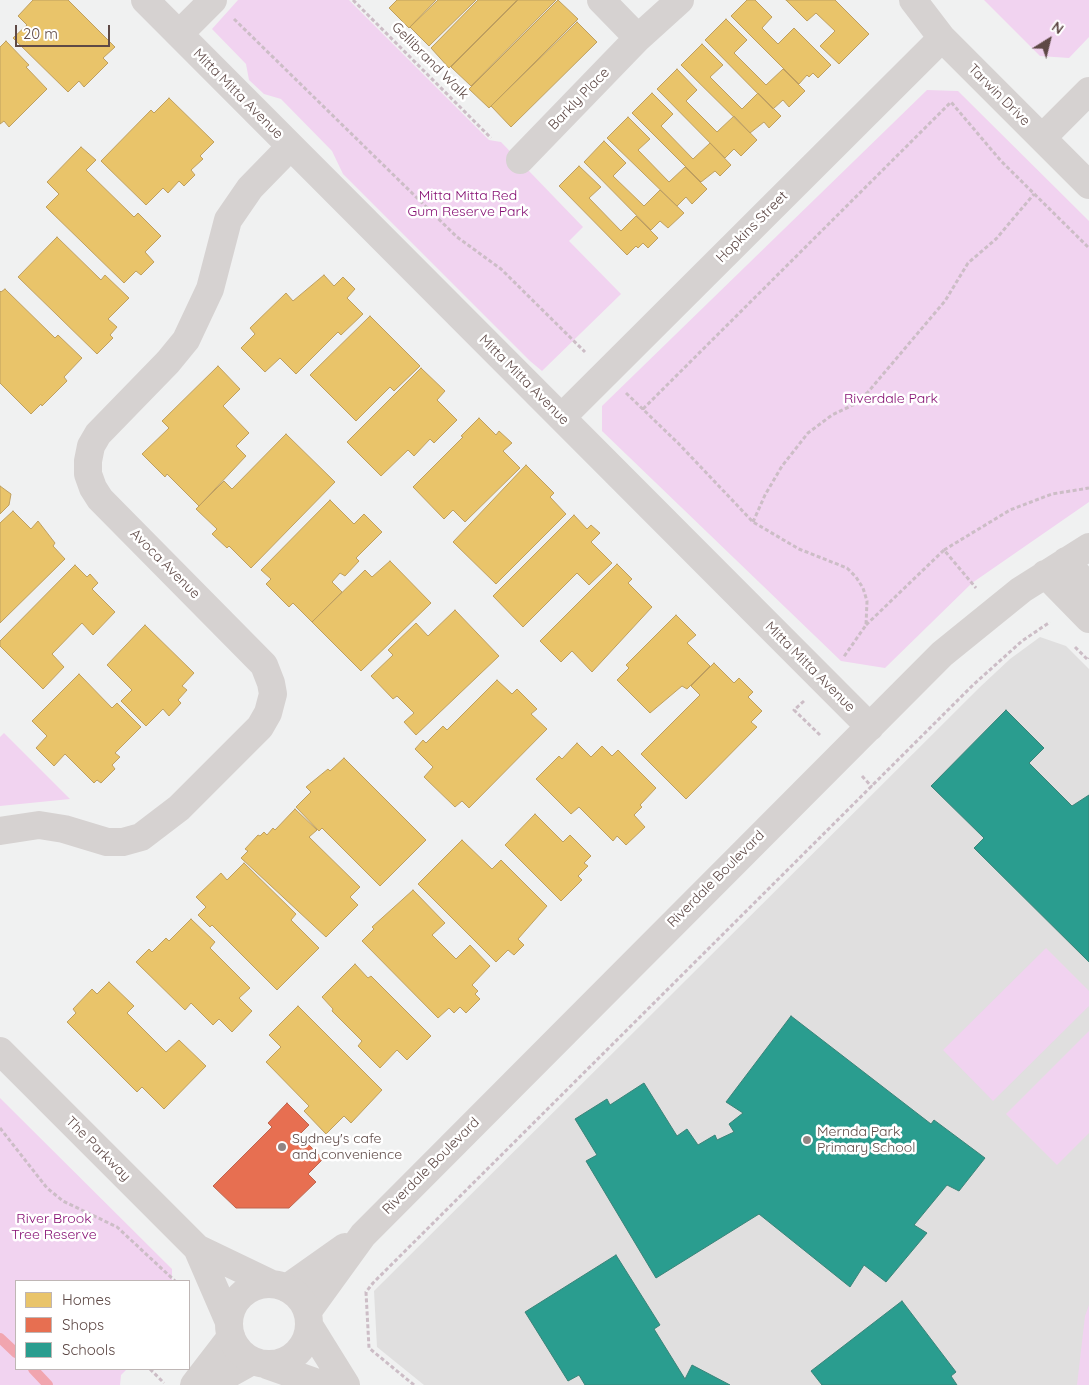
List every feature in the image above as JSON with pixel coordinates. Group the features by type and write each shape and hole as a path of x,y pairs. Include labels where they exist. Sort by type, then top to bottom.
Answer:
{"street":[{"path":"145,0 179,34 223,9"},
{"path":"601,0 638,38"},
{"name":"Barkly Place","path":"520,160 638,38 680,0"},
{"name":"Tarwin Drive","path":"913,0 942,38 1089,186"},
{"name":"Mitta Mitta Avenue","path":"179,34 870,726"},
{"name":"Hopkins Street","path":"562,417 942,38"},
{"path":"1042,138 1089,91"},
{"name":"Avoca Avenue","path":"0,831 38,825 72,831 107,842 123,842 141,837 179,808 260,727 268,713 272,688 264,665 100,499 93,488 88,474 88,461 91,446 98,434 168,362 186,340 210,289 231,214 250,188 290,147"},
{"name":"Riverdale Boulevard","path":"309,1319 362,1235 942,654 994,610 1089,547"},
{"path":"1055,568 1089,588"},
{"path":"1055,568 1089,619"},
{"name":"The Parkway","path":"0,1051 197,1248 280,1286"},
{"name":"Riverdale Boulevard","path":"280,1286 362,1235"},
{"name":"The Parkway","path":"197,1248 230,1330"},
{"path":"323,1385 259,1363 236,1347 230,1330 232,1310 238,1299 248,1290 259,1285 280,1286 299,1298 346,1385"},
{"path":"209,1385 259,1363 280,1364 291,1358 301,1350 307,1339 309,1319"},
{"path":"194,1385 230,1330"}],"path":[{"name":"Gellibrand Walk","path":"353,0 491,138"},
{"path":"223,9 456,238 501,269 678,443 753,522 799,549 842,566 852,573 863,588 867,601 866,625"},
{"path":"643,409 951,102 1001,161 1089,248"},
{"path":"753,522 765,495 782,466 808,433 832,414 854,404 868,392 945,301 968,263 996,239 1034,194"},
{"path":"841,661 866,625 944,550 995,518 1024,504 1052,494 1089,488"},
{"path":"944,550 1022,641"},
{"path":"414,1385 369,1348 366,1292 373,1283 973,685 1022,641 1050,622 1056,628"},
{"path":"1069,641 1088,660 1089,658"},
{"path":"0,1128 47,1188 63,1201 116,1227 127,1235 174,1280"},
{"path":"151,1370 166,1385"}],"shaded area":[{"name":"Mernda Park Primary School","path":"1040,637 1066,646 1089,669 1089,1385 424,1385 377,1347 374,1291 980,687 1010,659"}],"green space":[{"name":"Mitta Mitta Red Gum Reserve Park","path":"238,0 349,0 489,140 501,142 583,227 569,241 621,294 542,371 343,174 332,151 281,99 264,94 249,80 246,64 212,29"},
{"path":"984,0 1089,0 1089,37 1069,58 1040,56"},
{"name":"Riverdale Park","path":"927,90 958,91 1089,221 1089,502 972,583 885,668 841,661 602,431 602,406"},
{"path":"4,733 70,799 0,806 0,737"},
{"path":"1046,948 1089,991 1089,1006 993,1101 943,1050"},
{"path":"1089,1031 1089,1133 1057,1165 1006,1114"},
{"name":"River Brook Tree Reserve","path":"0,1098 172,1269 172,1280 15,1280 15,1370 126,1370 121,1375 120,1385 0,1385"},
{"path":"1089,1305 1089,1385 1077,1385 1085,1316"}],"building: Homes":[{"path":"33,0 68,0 115,47 103,58 108,63 84,87 79,81 68,92 13,38 27,25 18,16"},
{"path":"397,0 436,0 409,28 389,8"},
{"path":"438,0 476,0 429,46 410,27"},
{"path":"478,0 517,0 449,68 431,48"},
{"path":"518,0 556,0 471,86 451,67"},
{"path":"558,0 578,19 489,108 469,89"},
{"path":"747,0 755,0 772,17 762,28 778,44 794,28 831,65 818,78 813,73 809,77 807,75 799,84 731,16"},
{"path":"786,0 835,0 869,34 839,64 820,46 835,31 816,13 807,21"},
{"path":"726,19 747,40 734,53 766,85 783,69 805,91 789,107 783,100 773,109 705,40"},
{"path":"577,22 597,42 511,127 491,106"},
{"path":"6,41 29,65 26,67 47,89 9,127 4,121 0,124 0,47"},
{"path":"702,44 723,65 710,77 742,109 758,93 781,116 769,128 764,122 750,133 681,65"},
{"path":"677,69 697,90 686,101 717,132 734,116 757,140 741,156 734,149 725,158 657,89"},
{"path":"652,93 673,114 661,126 693,159 710,143 731,165 720,176 715,171 701,182 632,113"},
{"path":"169,98 214,142 200,156 203,159 191,170 195,175 184,186 179,181 168,193 163,188 146,205 101,161 151,110 154,113"},
{"path":"628,117 650,139 638,150 669,182 685,167 707,189 692,204 686,197 677,206 607,138"},
{"path":"604,141 626,163 613,176 644,206 660,190 684,213 668,228 660,221 651,230 584,162"},
{"path":"81,147 96,160 86,170 134,217 138,213 161,236 145,252 154,262 141,275 136,271 124,283 46,207 59,194 47,182"},
{"path":"579,166 601,187 589,198 621,231 636,216 658,238 648,248 643,243 638,248 636,246 627,255 559,186"},
{"path":"57,237 101,280 105,275 129,298 108,319 117,327 110,335 113,338 97,354 18,277"},
{"path":"324,275 334,286 343,277 355,289 347,298 363,314 341,335 338,332 296,374 280,358 265,372 241,348 255,334 250,328 286,293 293,301"},
{"path":"5,289 55,338 58,335 82,358 64,377 67,381 42,406 41,404 31,414 0,383 0,291"},
{"path":"370,316 420,366 394,391 390,387 356,421 310,375"},
{"path":"218,366 240,389 223,406 249,433 236,446 246,456 199,506 167,474 165,477 142,454 169,428 162,421"},
{"path":"421,368 445,391 437,400 457,420 434,443 430,439 414,456 408,450 381,476 347,442"},
{"path":"479,418 496,435 499,431 512,443 503,451 520,468 465,522 453,510 444,519 413,487 463,437 461,436"},
{"path":"286,434 335,482 251,568 229,546 227,548 212,534 217,529 196,509 224,481 232,489"},
{"path":"526,465 554,493 550,497 566,514 496,584 453,542"},
{"path":"0,486 11,494 9,505 0,514"},
{"path":"330,500 354,524 364,514 382,532 356,558 359,561 345,576 340,573 332,582 342,592 312,622 293,603 289,607 266,584 271,579 261,570"},
{"path":"13,511 31,529 38,521 55,543 53,546 65,559 0,623 0,523"},
{"path":"574,515 587,529 591,525 600,533 591,542 612,563 589,585 577,573 523,627 493,596"},
{"path":"390,561 431,603 361,671 312,622 365,570 372,577"},
{"path":"617,564 632,579 628,583 652,607 592,672 572,651 561,662 540,641"},
{"path":"75,565 87,577 90,574 98,583 92,589 115,612 93,635 82,623 52,654 64,667 43,689 0,646 0,641"},
{"path":"455,610 499,656 416,735 404,722 414,713 397,696 393,699 371,676 393,655 388,650 416,623 428,636"},
{"path":"676,615 696,635 687,643 710,666 687,689 682,686 650,713 617,680 629,668 626,665"},
{"path":"145,625 194,673 182,686 187,690 178,700 181,703 169,716 163,709 146,726 121,701 132,690 107,665"},
{"path":"714,663 734,683 739,678 753,692 748,697 762,711 751,722 757,727 686,799 641,754 700,695 691,686"},
{"path":"79,674 112,708 117,703 141,727 115,753 120,757 112,765 115,769 101,783 97,780 94,783 65,754 54,766 36,748 47,736 32,721"},
{"path":"497,680 512,694 517,689 537,709 531,714 547,729 469,808 462,801 455,807 424,777 433,767 415,749 423,740 426,743 443,726 447,730"},
{"path":"577,743 591,757 602,746 612,756 618,750 656,788 640,805 642,807 634,815 645,827 626,845 617,836 613,841 579,807 571,814 536,779 559,756 562,759"},
{"path":"344,758 426,840 380,886 322,828 319,831 296,807 311,792 306,787 328,769 330,771"},
{"path":"295,809 317,830 309,837 360,887 350,897 358,905 326,937 241,858 248,851 245,849 258,835 260,836 264,832 267,835 273,828 275,830"},
{"path":"535,814 563,842 570,835 591,856 584,863 588,866 578,876 582,880 561,901 505,845"},
{"path":"462,840 492,869 501,860 547,906 518,939 524,945 514,955 508,950 496,962 418,884"},
{"path":"244,863 296,914 291,920 319,948 277,990 212,925 210,927 198,915 206,907 196,897 221,873 227,880"},
{"path":"413,890 445,923 432,935 456,959 470,945 490,966 472,985 478,991 475,994 480,999 466,1013 460,1007 454,1013 449,1008 438,1018 362,941 374,929 372,927"},
{"path":"191,919 215,942 210,948 250,988 239,998 252,1011 232,1032 219,1019 213,1025 191,1003 185,1010 136,962 149,949 152,952 166,938 169,941"},
{"path":"355,964 368,978 371,976 431,1036 407,1060 397,1050 380,1068 358,1046 362,1041 332,1011 333,1009 322,997"},
{"path":"109,982 134,1006 127,1013 166,1052 179,1040 206,1066 164,1109 142,1087 137,1092 67,1022 76,1013 73,1009 92,989 97,994"},
{"path":"298,1006 382,1090 351,1123 344,1116 326,1134 304,1111 309,1106 266,1062 281,1047 269,1035"}],"building: Shops":[{"name":"Sydney's cafe and convenience","path":"287,1103 309,1125 299,1135 323,1159 308,1174 316,1182 289,1208 236,1208 213,1186 272,1127 268,1123"}],"building: Schools":[{"path":"1006,710 1044,748 1029,763 1072,806 1089,795 1089,962 974,848 984,838 931,786"},
{"path":"791,1016 931,1124 934,1120 985,1158 959,1191 947,1185 914,1225 927,1233 886,1282 864,1265 850,1287 759,1214 656,1278 586,1161 597,1155 575,1119 607,1099 610,1105 644,1083 677,1136 687,1129 698,1145 715,1135 717,1140 734,1132 729,1124 743,1113 726,1102"},
{"path":"616,1255 660,1325 654,1329 685,1379 692,1365 730,1385 585,1385 579,1375 568,1381 525,1312"},
{"path":"902,1301 956,1372 951,1376 957,1385 822,1385 811,1371"}],"waterway":[{"path":"0,1338 15,1352"},
{"path":"34,1370 48,1385"}],"place":[{"name":"Mernda Park Primary School","path":"807,1140"},
{"name":"Sydney's cafe and convenience","path":"282,1147"}]}
